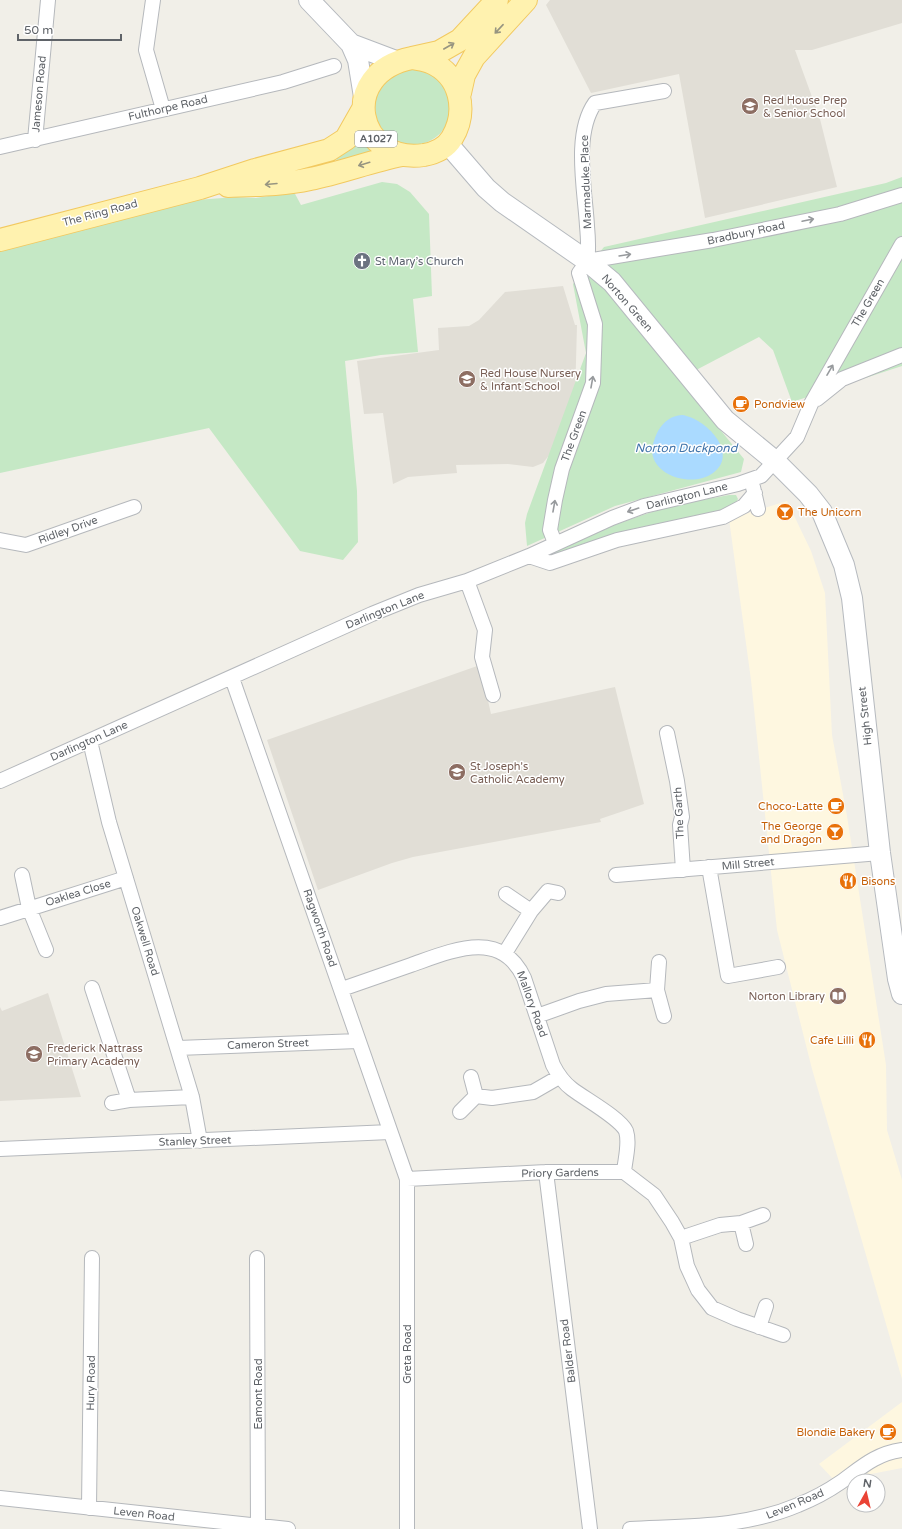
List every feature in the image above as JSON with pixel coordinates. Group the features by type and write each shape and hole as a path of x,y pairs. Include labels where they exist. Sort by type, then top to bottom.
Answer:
{"main road":[{"path":"309,0 351,44 358,60 363,103"},
{"name":"A1027","path":"448,144 434,153 402,155 386,148 366,127 363,103 372,80 383,69 404,60 439,52 460,40 497,0"},
{"path":"448,144 459,123 462,109 460,93 464,75 474,57 526,0"},
{"path":"351,44 404,60 430,62 450,76 460,93"},
{"name":"The Ring Road","path":"0,240 200,188 255,170 330,150 346,140 363,103"},
{"name":"Norton Green","path":"448,144 486,188 502,202 587,261 612,282 725,420 774,461"},
{"name":"The Ring Road","path":"200,188 273,185 310,179 380,159 402,155"},
{"name":"High Street","path":"774,461 808,494 822,512 844,565 852,598 880,853 898,979 902,994"}],"street":[{"name":"Jameson Road","path":"35,140 48,0"},
{"path":"153,0 146,50 163,109"},
{"name":"Fulthorpe Road","path":"0,147 283,82 334,66"},
{"name":"Marmaduke Place","path":"587,261 588,240 582,158 584,128 589,112 595,104 664,91"},
{"name":"Bradbury Road","path":"587,261 750,233 840,214 902,195"},
{"name":"The Green","path":"774,461 797,437 811,404 902,244"},
{"name":"The Green","path":"555,543 550,530 562,469 593,382 595,324 579,273 587,261"},
{"path":"811,404 842,379 902,355"},
{"name":"Darlington Lane","path":"0,781 372,614 420,595 467,581 529,556 612,518 644,506 753,487 774,461"},
{"path":"753,487 758,509"},
{"path":"529,556 550,563 617,540 723,517 744,506 753,487"},
{"name":"Ridley Drive","path":"0,540 26,545 134,507"},
{"path":"467,581 485,630 482,657 493,695"},
{"name":"Ragworth Road","path":"232,678 342,989 358,1041 407,1179"},
{"name":"The Garth","path":"667,733 677,781 682,817 680,825 683,870"},
{"name":"Oakwell Road","path":"90,741 109,822 192,1097 200,1141"},
{"name":"Mill Street","path":"616,875 880,853"},
{"path":"709,867 728,976 778,967"},
{"path":"22,875 29,908 46,950"},
{"name":"Oaklea Close","path":"0,918 126,878"},
{"path":"505,953 531,911 548,891 558,893"},
{"path":"506,894 531,911"},
{"name":"Mallory Road","path":"342,989 460,948 484,947 505,953 519,967 553,1065 559,1077 572,1089 616,1121 625,1131 627,1142 624,1172"},
{"path":"659,962 657,990 664,1016"},
{"path":"92,988 128,1100"},
{"path":"537,1016 579,1001 606,994 657,990"},
{"name":"Cameron Street","path":"178,1048 358,1041"},
{"path":"471,1077 476,1096"},
{"path":"476,1096 492,1098 533,1092 559,1077"},
{"path":"460,1112 476,1096"},
{"path":"112,1103 128,1100 192,1097"},
{"name":"Stanley Street","path":"0,1148 200,1141 390,1132"},
{"name":"Priory Gardens","path":"407,1179 546,1172 624,1172"},
{"name":"Balder Road","path":"546,1172 590,1529"},
{"path":"624,1172 641,1183 654,1195 681,1238 687,1266 698,1290 712,1308 737,1319 783,1335"},
{"name":"Greta Road","path":"407,1179 407,1529"},
{"path":"681,1238 720,1225 741,1223 763,1215"},
{"path":"741,1223 746,1244"},
{"name":"Hury Road","path":"89,1508 92,1258"},
{"name":"Eamont Road","path":"257,1258 258,1528"},
{"path":"759,1327 766,1306"},
{"name":"Leven Road","path":"630,1529 734,1523 773,1515 822,1494 876,1457 888,1452 902,1450"},
{"name":"Leven Road","path":"0,1498 258,1528 288,1529"}],"shaded area":[{"name":"Red House Prep & Senior School","path":"550,0 902,0 902,23 812,50 795,50 820,119 837,187 705,218 679,74 591,93 546,5"},
{"name":"Red House Nursery & Infant School","path":"563,286 575,325 577,325 575,398 550,454 543,463 533,467 508,464 456,465 457,473 408,477 393,484 383,413 364,414 357,361 439,350 438,328 469,326 479,320 505,292"},
{"path":"787,501 811,551 825,593 832,735 847,816 886,1065 887,1130 902,1180 902,1379 812,1069 777,930 751,680 729,519"},
{"name":"St Joseph's Catholic Academy","path":"480,665 491,714 615,687 644,804 600,819 601,822 413,857 392,863 318,890 267,740"},
{"name":"Frederick Nattrass Primary Academy","path":"48,993 81,1097 0,1101 0,1007 2,1011"},
{"path":"902,1402 902,1468 876,1473 846,1473 846,1479 835,1481 819,1464"}],"green space":[{"path":"413,69 428,72 440,80 448,92 451,107 448,122 440,134 428,142 413,145 398,142 386,134 378,122 375,107 378,92 386,80 398,72"},
{"path":"363,139 375,153 339,164 335,157 345,153"},
{"path":"902,177 902,366 792,402 773,350 759,337 679,379 744,459 741,472 615,506 527,546 525,523 527,514 586,353 573,284 604,247 886,183"},
{"path":"382,182 397,184 410,192 429,214 432,296 413,299 418,352 381,355 345,361 357,491 358,542 343,560 300,551 209,428 0,473 0,249 183,201 236,197 256,198 294,192 301,205"},
{"path":"736,495 738,499 734,506 723,511 555,556 549,554 592,534 636,517 682,504"}],"water":[{"name":"Norton Duckpond","path":"682,415 691,418 709,429 721,447 723,456 720,465 713,473 705,477 696,479 676,478 660,468 655,461 652,449 658,431 668,420"}],"place":[{"name":"Red House Prep & Senior School","path":"750,106"},
{"name":"St Mary’s Church","path":"362,261"},
{"name":"Red House Nursery & Infant School","path":"467,379"},
{"name":"Pondview","path":"741,404"},
{"name":"The Unicorn","path":"785,512"},
{"name":"St Joseph's Catholic Academy","path":"457,772"},
{"name":"Choco-Latte","path":"836,806"},
{"name":"The George and Dragon","path":"835,832"},
{"name":"Bisons","path":"848,881"},
{"name":"Norton Library","path":"838,996"},
{"name":"Cafe Lilli","path":"867,1040"},
{"name":"Frederick Nattrass Primary Academy","path":"34,1054"},
{"name":"Blondie Bakery","path":"888,1432"}]}
